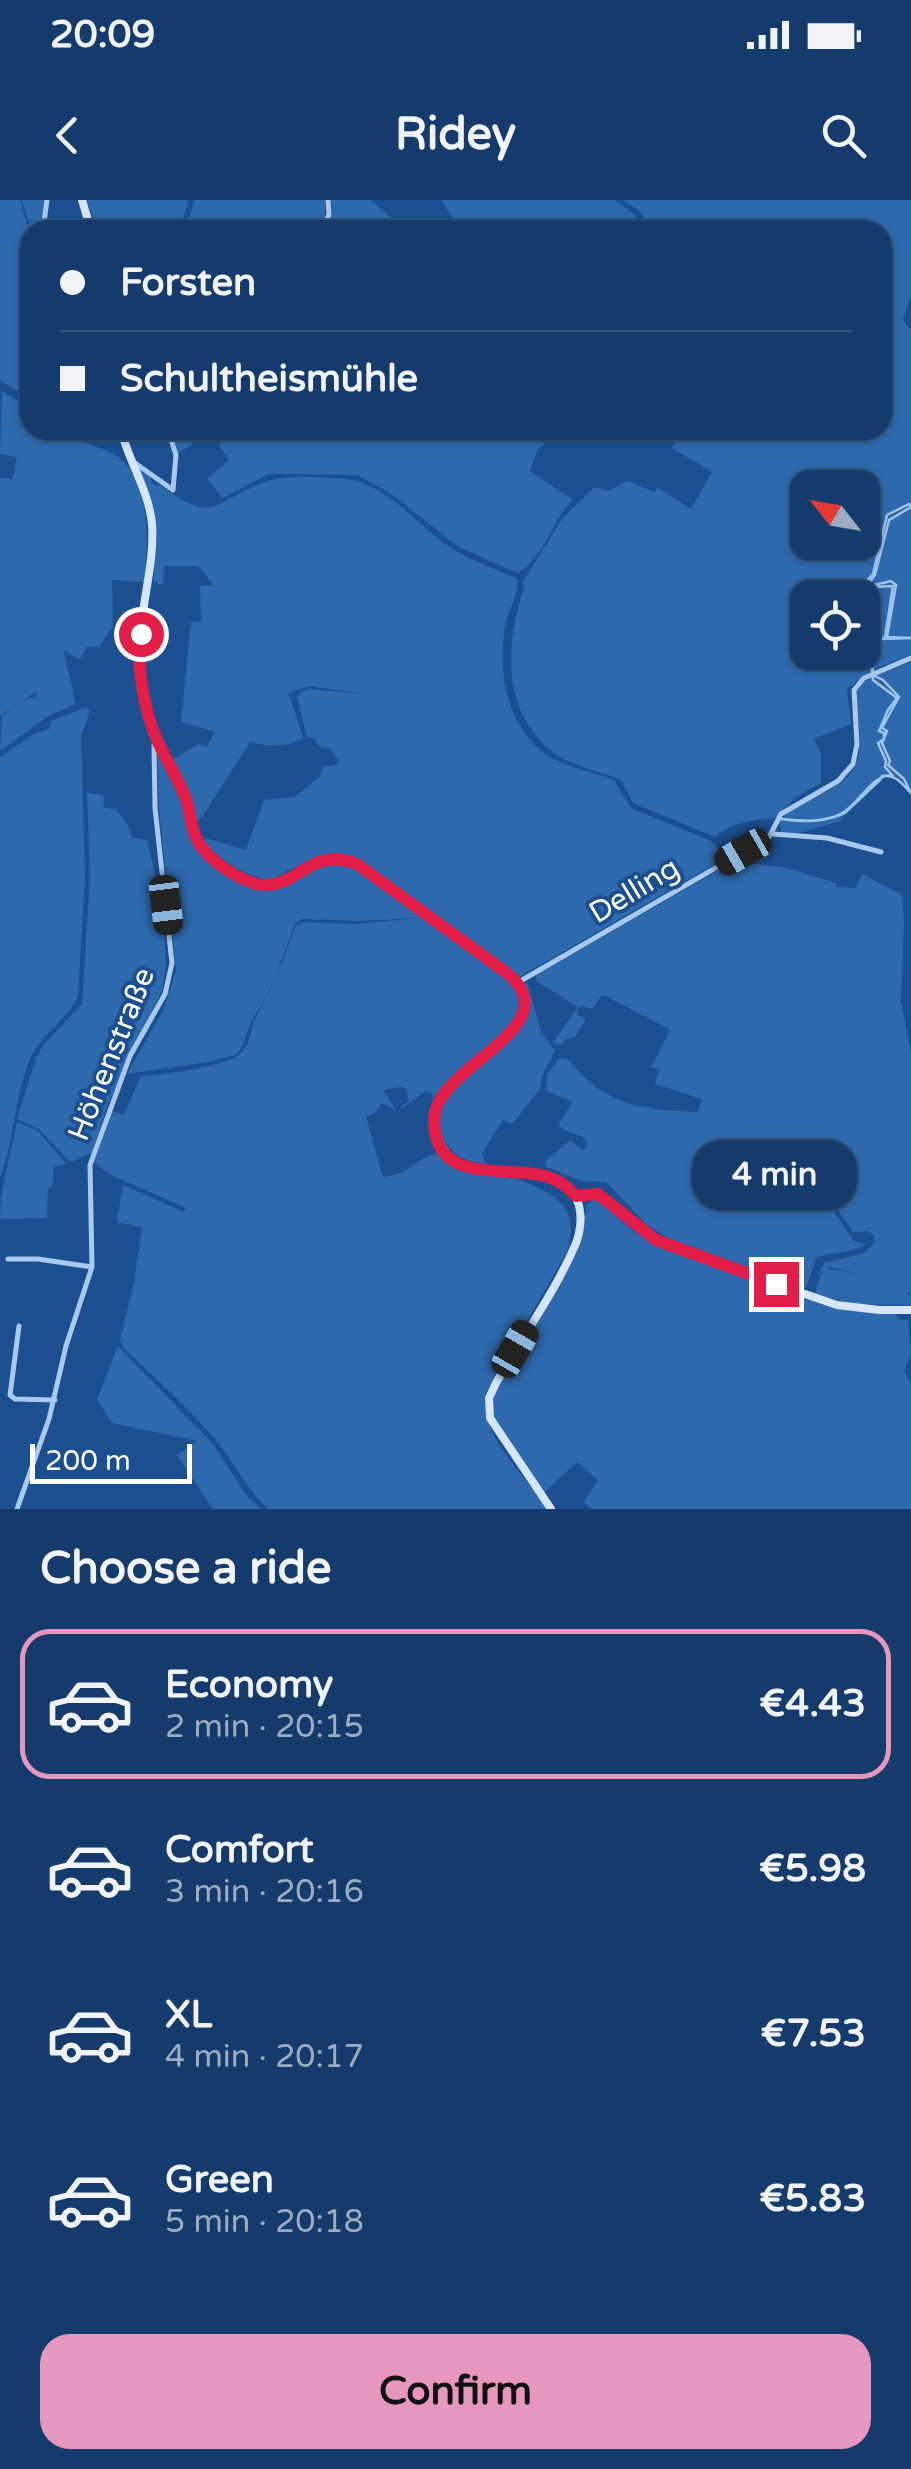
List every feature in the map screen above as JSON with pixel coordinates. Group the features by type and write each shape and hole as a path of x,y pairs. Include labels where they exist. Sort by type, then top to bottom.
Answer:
{"street":[{"path":"125,440 151,517 152,550 140,655 157,740 183,793 194,834 206,852 244,879 269,885 322,860 351,862 517,983 524,1002 516,1027 446,1089 435,1111 435,1130 450,1157 472,1169 540,1175 564,1184 576,1196 580,1215 577,1242 496,1383 488,1408 494,1428 552,1509"},
{"path":"132,460 173,490 176,455 171,440"},
{"name":"Delling","path":"517,983 773,834 784,811 838,781 853,764 857,734 854,690 873,673 911,658"},
{"name":"Höhenstraße","path":"17,1509 55,1400 72,1326 92,1267 90,1165 130,1056 165,994 172,963 156,808 157,740"},
{"path":"773,834 827,838 880,852"},
{"path":"576,1196 598,1194 656,1240 837,1305 911,1310"},
{"path":"8,1259 92,1267"},
{"path":"19,1326 10,1394 15,1400 55,1400"}],"shaded area":[{"path":"0,200 20,200 26,220 20,220 17,266 20,393 0,380"},
{"path":"22,200 45,200 42,220 28,220"},
{"path":"87,200 189,200 182,220 94,220"},
{"path":"195,200 325,200 324,220 188,220"},
{"path":"331,200 370,200 394,220 329,220"},
{"path":"441,200 615,200 637,220 454,220"},
{"path":"623,200 911,200 911,296 903,319 911,327 911,505 887,515 880,544 880,470 790,470 790,560 876,560 868,580 790,580 790,670 872,670 847,689 851,724 814,739 821,753 821,783 796,797 774,819 734,825 715,837 633,803 621,780 565,760 534,733 522,714 512,672 511,650 525,584 522,583 562,519 594,487 608,491 628,481 654,492 658,488 691,509 712,472 672,448 675,440 892,440 892,220 643,220"},
{"path":"2,391 20,403 20,440 81,440 124,462 139,487 147,536 144,582 112,580 113,626 99,647 87,647 80,659 64,651 75,704 48,716 0,751 2,716 18,704 0,716 0,478 13,479 17,457 0,454"},
{"path":"174,440 194,440 191,446 178,453"},
{"path":"546,440 538,448 530,471 573,500 535,558 519,572 512,571 457,546 394,496 358,475 269,474 223,498 207,479 229,460 219,445 221,441"},
{"path":"139,468 157,486 203,507 212,507 281,478 361,482 389,497 453,549 516,578 502,658 508,696 522,730 548,756 614,780 631,808 711,841 718,848 717,863 521,976 357,859 322,858 270,880 251,875 222,859 201,837 246,850 264,800 295,797 321,775 322,767 337,765 330,749 320,747 313,737 307,738 297,697 301,692 309,689 363,694 309,686 289,693 303,738 278,745 250,742 196,822 192,803 171,760 199,744 206,747 215,732 181,722 191,622 201,622 200,586 214,585 198,566 164,566 163,585 154,582 155,514"},
{"path":"909,504 911,507 889,520 880,555 887,515"},
{"path":"911,507 911,655 880,667 880,587 891,583 893,597 895,585 892,581 880,584 880,580 871,580 889,519"},
{"path":"891,581 896,585 887,637 911,638 882,639 893,586 880,584"},
{"path":"911,662 911,788 885,757 887,732 882,729 898,703 896,692 875,676"},
{"path":"872,670 899,697 882,728 887,731 884,738 879,731 897,698 873,680"},
{"path":"874,677 897,698 887,710 879,731 885,733 878,744 894,777 881,776 841,821 782,834 779,823 788,813 835,786 854,768 860,746 857,691"},
{"path":"87,707 90,711 81,736 85,877 78,996 31,1057 0,1178 0,757 34,734 49,729 51,721"},
{"path":"884,739 888,765 904,779 911,793 898,780 887,776 892,775 885,767 878,743"},
{"path":"157,752 185,804 199,848 256,886 315,865 351,864 504,973 516,992 517,1012 509,1025 453,1076 433,1100 432,1093 425,1091 404,1107 401,1106 409,1101 406,1089 383,1090 397,1111 382,1103 366,1117 383,1177 441,1152 464,1170 523,1181 540,1189 558,1200 568,1214 571,1231 567,1252 486,1392 485,1408 496,1439 546,1509 268,1509 204,1427 125,1350 120,1340 142,1227 117,1222 123,1185 184,1212 186,1208 113,1176 94,1163 111,1111 124,1115 141,1076 207,1066 240,1054 267,994 235,1055 127,1074 164,1009 176,970","holes":["418,918 357,924 303,922 296,926 274,979 295,924 302,919"]},
{"path":"87,793 103,795 104,808 116,809 132,838 147,840 162,890 166,967 162,990 108,1104 92,1153 70,1162 39,1129 17,1119 36,1058 82,1004 90,877"},
{"path":"735,861 787,868 836,883 837,887 856,888 862,874 902,895 901,1001 911,1053 911,1290 907,1294 911,1296 911,1305 854,1304 815,1294 826,1269 818,1275 824,1263 865,1253 874,1243 869,1231 853,1232 821,1185 819,1190 854,1241 865,1245 816,1258 806,1288 670,1239 647,1225 606,1182 581,1181 545,1166 546,1160 571,1140 583,1151 588,1141 558,1125 573,1102 546,1091 547,1075 559,1058 569,1060 611,1096 642,1107 698,1112 702,1099 655,1084 659,1070 649,1067 670,1030 606,996 601,996 592,1009 578,1008 577,1014 586,1019 575,1037 560,1046 553,1042 578,1007 536,981 536,975"},
{"path":"527,982 541,1032 555,1051 540,1089 512,1124 503,1120 482,1154 486,1163 469,1161 447,1144 440,1127 441,1111 460,1080 518,1028 523,1019 522,986"},
{"path":"17,1122 38,1131 66,1164 54,1166 47,1218 0,1219"},
{"path":"596,1198 632,1230 660,1247 842,1310 895,1313 899,1319 908,1320 911,1353 904,1371 911,1385 911,1509 591,1509 584,1502 598,1480 577,1462 544,1493 495,1427 490,1399 571,1255 582,1215 587,1214 586,1206"},
{"path":"118,1346 214,1445 247,1496 261,1509 213,1509 177,1455 198,1441 112,1423 97,1399"}],"route":[{"path":"141,634 140,670 151,721 188,805 194,834 206,852 244,879 262,885 276,883 322,860 357,864 508,974 520,988 524,1002 516,1027 446,1089 435,1111 435,1130 450,1157 460,1165 486,1172 533,1173 552,1178 576,1196 598,1194 656,1240 776,1284"}]}
